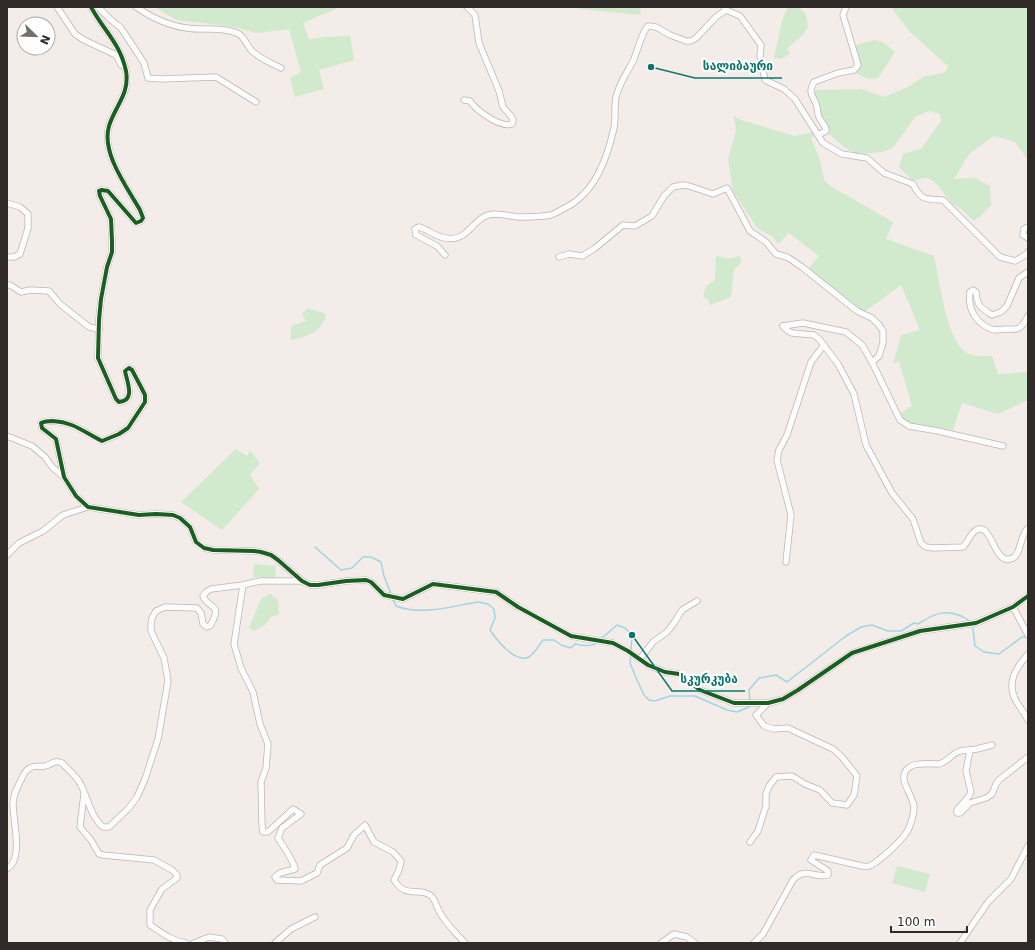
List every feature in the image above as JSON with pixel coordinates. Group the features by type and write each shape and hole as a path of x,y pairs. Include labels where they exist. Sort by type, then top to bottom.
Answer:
{"street":[{"path":"56,7 74,34 116,56 126,72"},
{"path":"64,477 57,442 52,435 42,428 41,423 43,421 73,425 102,441 119,434 128,428 145,402 145,395 132,370 129,368 125,371 130,392 128,399 124,402 119,402 116,399 98,358 101,299 107,266 112,252 111,219 99,191 108,191 136,223 141,221 143,218 113,160 107,141 109,126 127,86 126,72 120,51 91,7"},
{"path":"98,7 121,28 144,63 148,78 216,77 256,102"},
{"path":"136,7 147,15 186,28 222,30 239,34 244,38 252,51 281,68"},
{"path":"464,100 470,101 474,107 494,121 508,125 512,124 513,120 511,116 502,107 499,91 479,43 475,15 467,7"},
{"path":"818,135 826,131 826,127 818,116 818,107 811,93 814,82 838,73 854,70 858,65 843,15 846,7"},
{"path":"445,255 437,246 416,235 415,229 419,227 424,228 441,237 462,237 480,219 493,214 535,217 553,214 569,206 579,198 590,187 604,162 614,126 616,98 619,86 634,58 646,27 656,28 686,41 691,40 696,38 725,9 740,16 761,45 760,56 765,80 784,89 796,99 823,143 842,154 867,158 884,174 914,184 918,194 927,200 943,200 1000,257 1016,261 1028,252"},
{"path":"559,257 569,254 582,256 594,249 623,225 635,226 652,216 664,196 673,187 683,185 689,186 713,194 727,188 750,231 766,242 776,254 787,257 802,267 857,311 872,318 879,325 883,331 883,343 879,356 872,362"},
{"path":"7,203 20,207 28,214 28,228 20,254 14,257 7,256"},
{"path":"1028,227 1024,229 1023,235 1028,238"},
{"path":"1028,272 1019,278 1007,306 1001,312 992,314 980,308 976,292 973,290 970,292 969,299 971,309 981,324 995,330 1018,329 1028,316"},
{"path":"7,285 10,285 20,292 30,290 49,291 60,304 89,327 99,329"},
{"path":"1003,446 938,430 909,426 900,420 872,362 862,345 846,332 803,323 783,326 792,333 814,335 824,345 838,364 854,394 866,445 892,494 913,519 921,543 926,547 933,548 963,547 972,533 978,529 983,529 988,533 995,550 1008,559 1014,558 1017,554 1023,533 1028,528"},
{"path":"786,562 790,515 777,460 787,436 811,362 824,345"},
{"path":"7,436 32,446 45,457 53,468 64,477 76,496 88,507"},
{"path":"7,555 19,543 43,531 64,516 88,507 139,515 172,515 180,518 190,527 196,542 204,548 213,550 254,550 261,552 278,560 302,581 310,585 366,580 371,582 384,595 403,599 428,585 433,584 492,590 518,607 571,636 613,643 628,651 648,665 665,672 679,674 700,690 734,703 768,703 783,699 852,653 920,631 976,623 1013,607 1028,596"},
{"path":"7,869 12,866 17,852 13,803 14,797 27,770 32,767 44,766 59,761 78,780 100,825 105,828 109,827 115,822 133,803 145,779 158,739 168,681 164,658 151,632 152,618 156,611 165,607 197,608 201,613 203,624 207,627 210,626 216,612 216,608 203,596 211,589 243,585 260,581 302,581"},
{"path":"243,585 234,644 242,668 253,692 260,724 268,744 266,768 261,782 262,825 264,832 268,832 293,810 301,814 282,828 278,838 293,860 294,869 280,873 275,877 277,880 301,881 316,873 320,865 347,848 354,835 365,825 374,842 393,852 401,861 399,870 394,880 398,886 410,892 428,893 432,896 439,912 465,943"},
{"path":"640,659 653,642 667,632 682,610 697,601"},
{"path":"1013,607 1028,634"},
{"path":"1028,654 1014,673 1012,687 1016,700 1028,720"},
{"path":"750,842 758,831 766,806 766,794 769,786 776,778 792,776 805,784 820,790 832,803 846,805 854,795 857,776 842,757 833,749 788,728 774,729 764,726 756,715 768,703"},
{"path":"754,943 763,934 797,875 807,873 825,876 828,875 828,871 812,860 814,855 862,866 869,866 905,836 909,829 914,807 911,796 903,780 904,773 908,768 915,764 943,763 952,754 960,750 977,749 992,745"},
{"path":"970,750 966,771 971,792 957,810 958,813 960,813 970,803 986,798 992,794 999,780 1028,757"},
{"path":"84,794 80,827 91,840 99,854 103,856 154,860 172,870 177,875 177,878 162,890 150,910 150,925 166,936 179,942 186,943"},
{"path":"960,943 988,902 1011,878 1028,846"},
{"path":"275,943 291,929 315,917"},
{"path":"661,943 674,934 687,938 695,943"},
{"path":"194,943 209,937 222,939 225,943"}],"green space":[{"path":"155,7 340,7 303,23 309,39 350,36 354,60 319,70 324,89 295,97 290,78 301,72 289,29 257,33 229,26 176,20"},
{"path":"581,7 640,7 641,15 579,9"},
{"path":"788,7 798,7 806,14 808,27 802,36 787,48 790,54 781,59 774,58 782,21"},
{"path":"891,7 1028,7 1028,160 1015,142 994,136 969,154 954,179 975,178 990,186 991,205 974,221 960,208 951,203 935,182 927,178 912,180 899,167 903,154 921,149 941,121 940,114 929,111 915,117 893,148 882,152 857,154 844,147 827,132 820,117 813,93 817,90 861,89 884,97 906,88 923,77 943,73 949,67 909,31"},
{"path":"875,40 884,43 895,52 878,78 869,79 853,72 860,66 855,45"},
{"path":"734,116 741,120 795,136 813,132 814,137 811,138 820,160 824,180 832,187 893,222 886,239 934,256 944,307 948,321 958,344 968,354 992,356 998,374 1028,372 1028,400 998,414 962,403 953,430 911,424 906,421 901,413 912,406 899,361 893,364 901,335 920,330 901,285 865,311 858,310 808,269 819,256 789,233 778,244 773,237 757,228 733,191 728,159 736,131"},
{"path":"716,256 729,259 740,256 741,262 734,270 731,297 710,305 708,299 703,297 706,286 715,280"},
{"path":"308,308 326,314 324,320 318,329 313,333 291,340 291,326 306,321 302,314"},
{"path":"236,449 247,456 250,451 260,463 250,475 259,489 222,530 181,502"},
{"path":"254,564 276,566 275,578 253,577"},
{"path":"270,594 278,600 279,614 271,617 266,624 254,631 249,628 261,599"},
{"path":"897,866 930,874 925,892 892,883"}],"waterway":[{"path":"315,547 341,570 352,568 363,557 371,557 381,562 384,576 391,594"},
{"path":"393,600 396,606 416,610 437,609 478,602 488,604 494,609 495,618 490,630 506,650 518,657 529,657 543,640 554,640 561,645 571,648 575,644 587,646 598,642"},
{"path":"750,701 749,690 759,678 776,675 787,682 846,636 861,627 872,625 888,631 901,631 914,623 918,624 934,615 944,613 961,616 969,622"},
{"path":"601,639 617,625 625,628 632,635 631,651"},
{"path":"971,625 973,629 975,646 984,652 999,654 1022,637 1027,637"},
{"path":"631,655 630,663 644,695 649,700 655,701 670,696 695,696 727,710 737,712 749,707 749,705"}],"cycle path":[{"path":"91,7 116,45 126,71 127,79 124,93 109,126 109,147 117,170 143,218 141,221 136,223 108,191 99,191 111,219 112,252 107,267 101,299 98,358 116,399 119,402 124,401 129,395 125,371 129,368 132,370 145,395 145,402 128,428 119,434 102,441 67,423 53,421 41,423 42,428 56,439 64,477 76,496 88,507 139,515 173,515 180,518 190,527 196,542 204,548 213,550 254,551 271,555 302,581 310,585 366,580 371,582 384,595 403,599 433,584 496,592 518,607 571,636 613,643 628,651 648,665 665,672 679,674 700,690 734,703 768,703 783,699 852,653 920,631 976,623 1013,607 1028,596"}],"place":[{"name":"სალიბაური","path":"651,67"},
{"name":"სკურკუბა","path":"632,635"}]}
